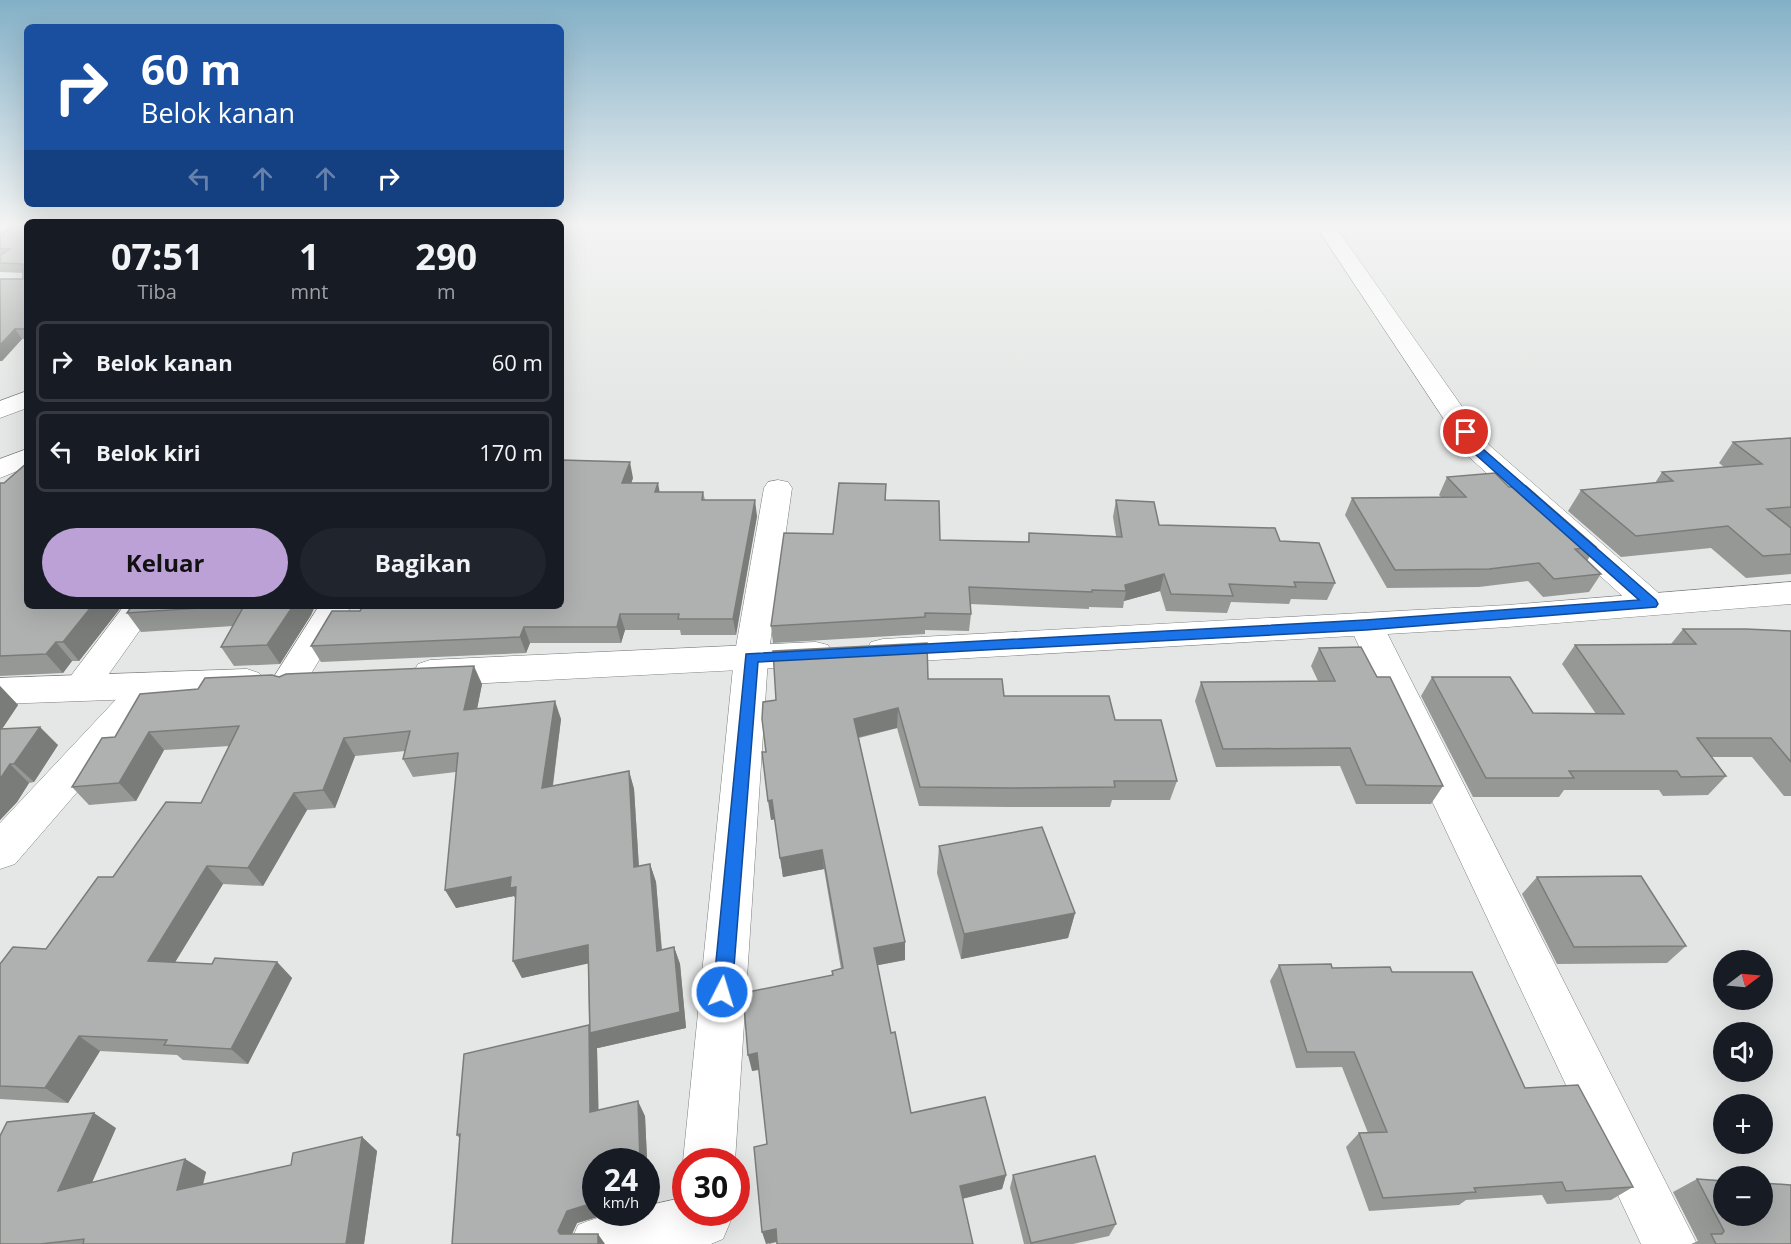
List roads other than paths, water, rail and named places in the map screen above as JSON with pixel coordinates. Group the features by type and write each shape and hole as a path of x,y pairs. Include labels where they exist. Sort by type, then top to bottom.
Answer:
{"main road":[{"path":"1365,284 1479,451 1651,604"},
{"path":"0,389 24,379"},
{"path":"0,410 24,400"},
{"path":"0,470 24,458"},
{"path":"710,1148 751,658 778,488"},
{"path":"396,675 1366,625 1791,593"},
{"path":"82,686 139,609"},
{"path":"290,680 332,609"},
{"path":"1366,625 1670,1244"},
{"path":"0,691 326,678"},
{"path":"0,851 149,686"},
{"path":"597,1244 698,1226"}]}
